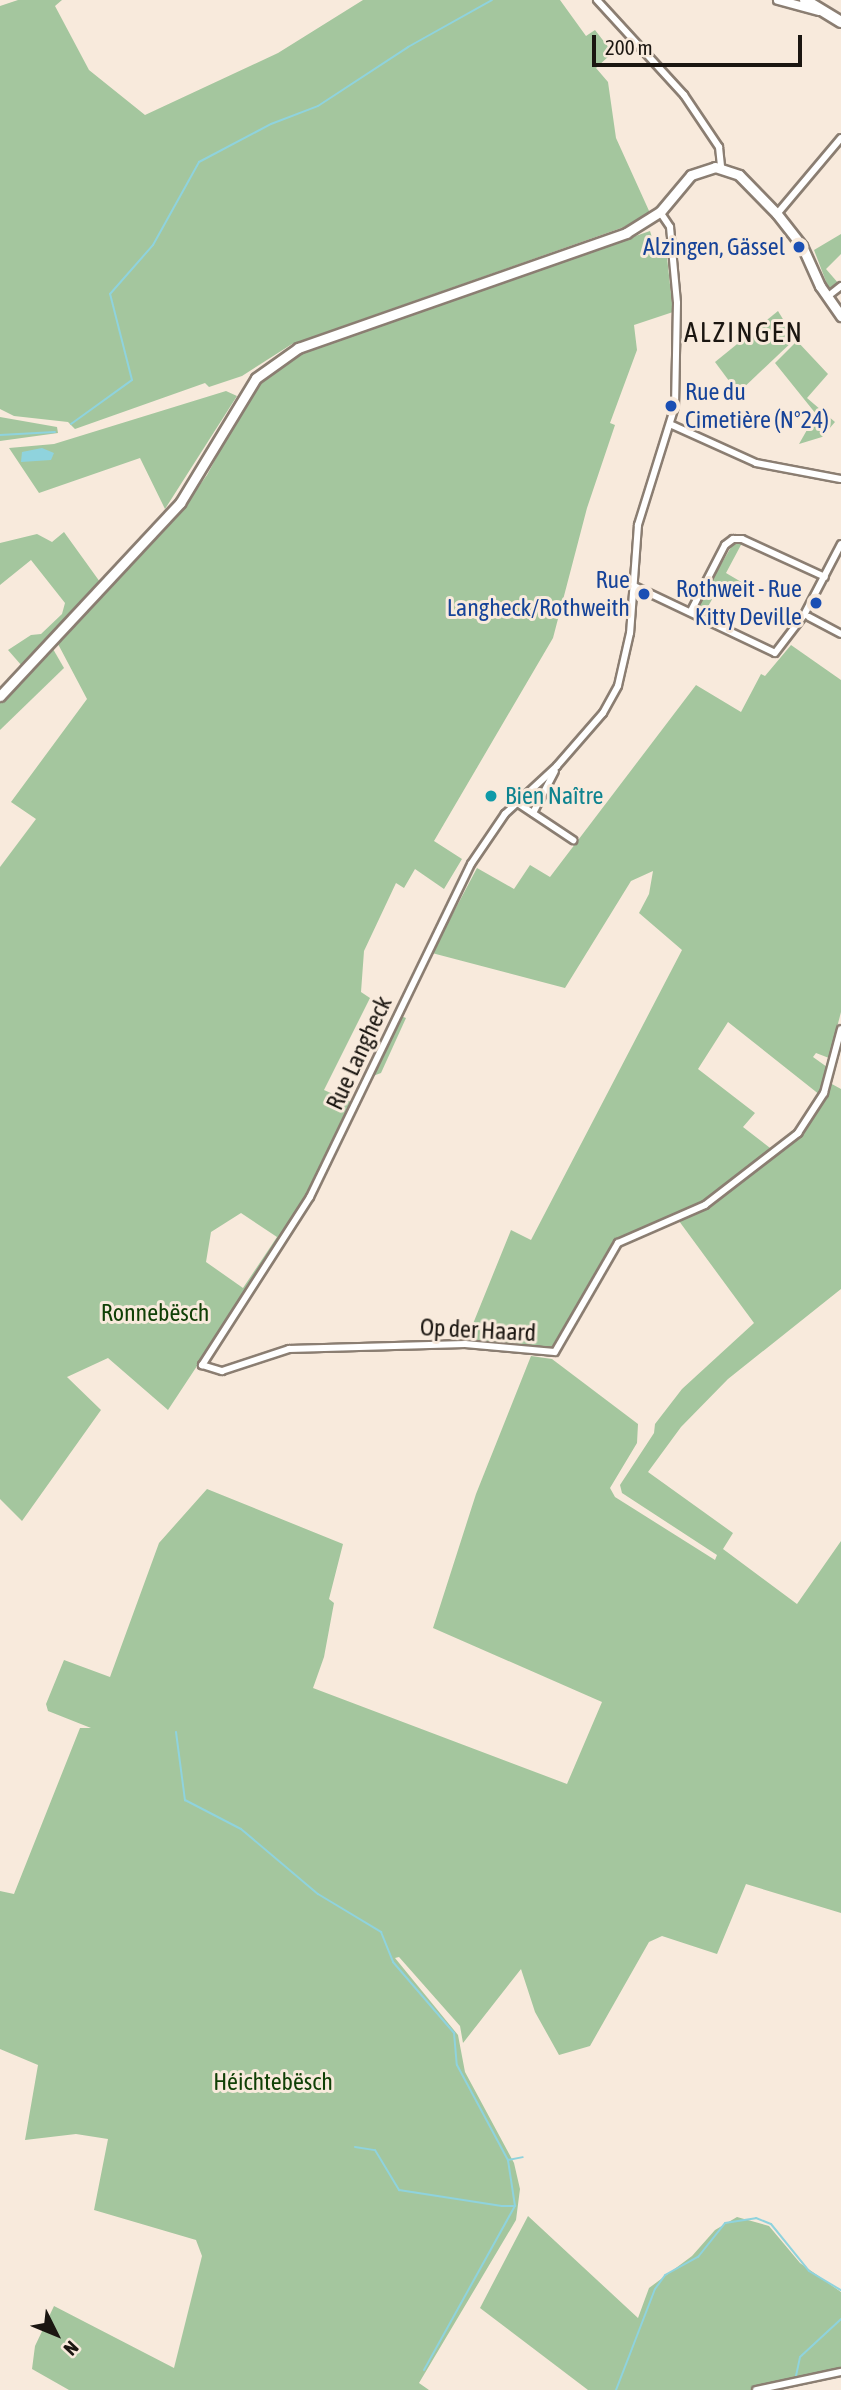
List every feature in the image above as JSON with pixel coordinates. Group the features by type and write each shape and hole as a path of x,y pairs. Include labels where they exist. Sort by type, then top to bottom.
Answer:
{"main road":[{"path":"805,0 841,22"},
{"path":"0,696 180,503 243,396 270,365 298,348 626,233 660,212 691,176 721,167 739,175 777,214 802,246 827,298 841,316"}],"street":[{"path":"597,0 660,67 719,147 721,167"},
{"path":"778,0 826,12"},
{"path":"777,214 841,138"},
{"name":"Rue Langheck","path":"202,1365 310,1197 471,864 516,802 558,766 603,713 618,686 630,633 632,585 645,494 672,425 677,303 670,227 660,212"},
{"path":"827,298 841,286"},
{"path":"672,425 756,463 841,479"},
{"path":"691,611 725,545 733,539 743,539 825,577"},
{"path":"632,585 775,653 825,577 841,544"},
{"path":"809,617 841,634"},
{"name":"Rue Langheck","path":"533,813 558,766"},
{"path":"516,802 573,841"},
{"name":"Op der Haard","path":"202,1365 222,1371 303,1348 466,1344 555,1352 576,1322 618,1243 705,1205 798,1133 824,1093 841,1029"},
{"path":"756,2390 841,2372"}],"green space":[{"path":"18,0 62,0 55,6 89,70 145,115 278,53 363,0 560,0 586,36 595,30 609,48 610,55 596,68 608,82 616,138 650,213 624,227 292,344 242,376 209,387 205,383 75,429 68,422 14,416 0,409 0,6"},
{"name":"Ronnebësch","path":"650,231 655,247 666,248 673,312 634,325 637,350 610,423 615,425 587,508 553,638 434,841 462,859 444,889 415,869 404,888 396,883 364,951 361,992 370,998 324,1090 351,1102 296,1216 168,1410 108,1358 67,1377 101,1410 22,1521 0,1499 0,867 36,819 11,802 87,699 58,644 178,515 207,475 250,395 277,366 302,351","holes":["241,1213 277,1237 243,1288 206,1262 211,1232"]},
{"path":"841,234 841,254 826,269 839,284 830,292 814,250"},
{"path":"778,311 795,339 738,393 715,362"},
{"path":"797,341 828,374 807,398 835,422 822,437 799,444 816,414 775,363"},
{"path":"226,391 237,396 165,509 140,458 39,493 9,448 54,444"},
{"path":"0,417 57,427 58,433 0,441"},
{"path":"64,532 100,582 22,666 8,650 31,635 41,634 62,614 65,603 31,560 0,585 0,543 37,534 52,542"},
{"path":"734,542 742,543 726,573 743,583 742,588 739,593 721,583 705,612 698,604"},
{"path":"791,645 841,680 841,1012 829,1058 816,1053 813,1057 827,1067 820,1095 728,1022 698,1069 755,1113 743,1127 774,1151 697,1207 612,1247 574,1321 551,1350 466,1341 511,1230 531,1240 682,950 639,913 649,894 653,871 631,881 565,988 432,953 477,868 514,889 530,865 550,877 696,685 741,712 761,674 765,676"},
{"path":"53,649 64,668 0,730 0,701"},
{"path":"401,1016 406,1018 381,1073 370,1077"},
{"name":"Héichtebësch","path":"830,1083 841,1089 841,1289 728,1379 681,1427 648,1472 733,1533 723,1549 797,1604 841,1541 841,1913 746,1884 717,1954 662,1936 649,1942 590,2046 559,2055 535,2012 521,1969 463,2043 460,2026 399,1957 395,1958 458,2035 465,2072 514,2163 520,2189 516,2220 419,2383 429,2390 69,2390 32,2369 35,2346 54,2306 174,2368 202,2256 196,2240 94,2210 108,2139 76,2134 25,2140 38,2065 0,2049 0,1891 14,1894 80,1728 91,1728 48,1711 46,1704 64,1660 110,1677 159,1543 207,1489 343,1544 329,1599 334,1603 324,1657 313,1688 567,1784 602,1702 433,1628 476,1494 531,1356 552,1359 638,1424 637,1443 610,1488 615,1497 715,1560 717,1555 622,1493 620,1485 654,1433 655,1424 682,1389 754,1323 679,1221 708,1206 782,1150 813,1118"},
{"path":"528,2216 638,2318 649,2288 692,2256 715,2230 737,2217 769,2226 800,2263 841,2292 841,2372 756,2390 588,2390 480,2308"}],"water":[{"path":"42,448 54,453 51,460 21,462 22,452"}],"waterway":[{"path":"71,424 132,380 110,294 153,245 199,162 271,124 318,106 408,47 492,0"},
{"path":"0,435 55,432"},
{"path":"176,1732 185,1800 241,1829 318,1894 381,1932 393,1962 454,2033 457,2065 508,2160"},
{"path":"355,2147 375,2150 399,2190 502,2206 515,2206 508,2160 523,2157"},
{"path":"424,2370 515,2206"},
{"path":"616,2390 655,2289 665,2275 698,2257 725,2223 756,2218 771,2224 809,2271 841,2290"},
{"path":"796,2376 800,2357 841,2319"}],"place":[{"name":"Alzingen, Gässel","path":"799,247"},
{"name":"Rue du Cimetière (N°24)","path":"671,406"},
{"name":"Rue Langheck/Rothweith","path":"644,594"},
{"name":"Rothweit - Rue Kitty Deville","path":"816,603"},
{"name":"Bien Naître","path":"491,796"}],"district":[{"name":"ALZINGEN","path":"744,332"}]}
